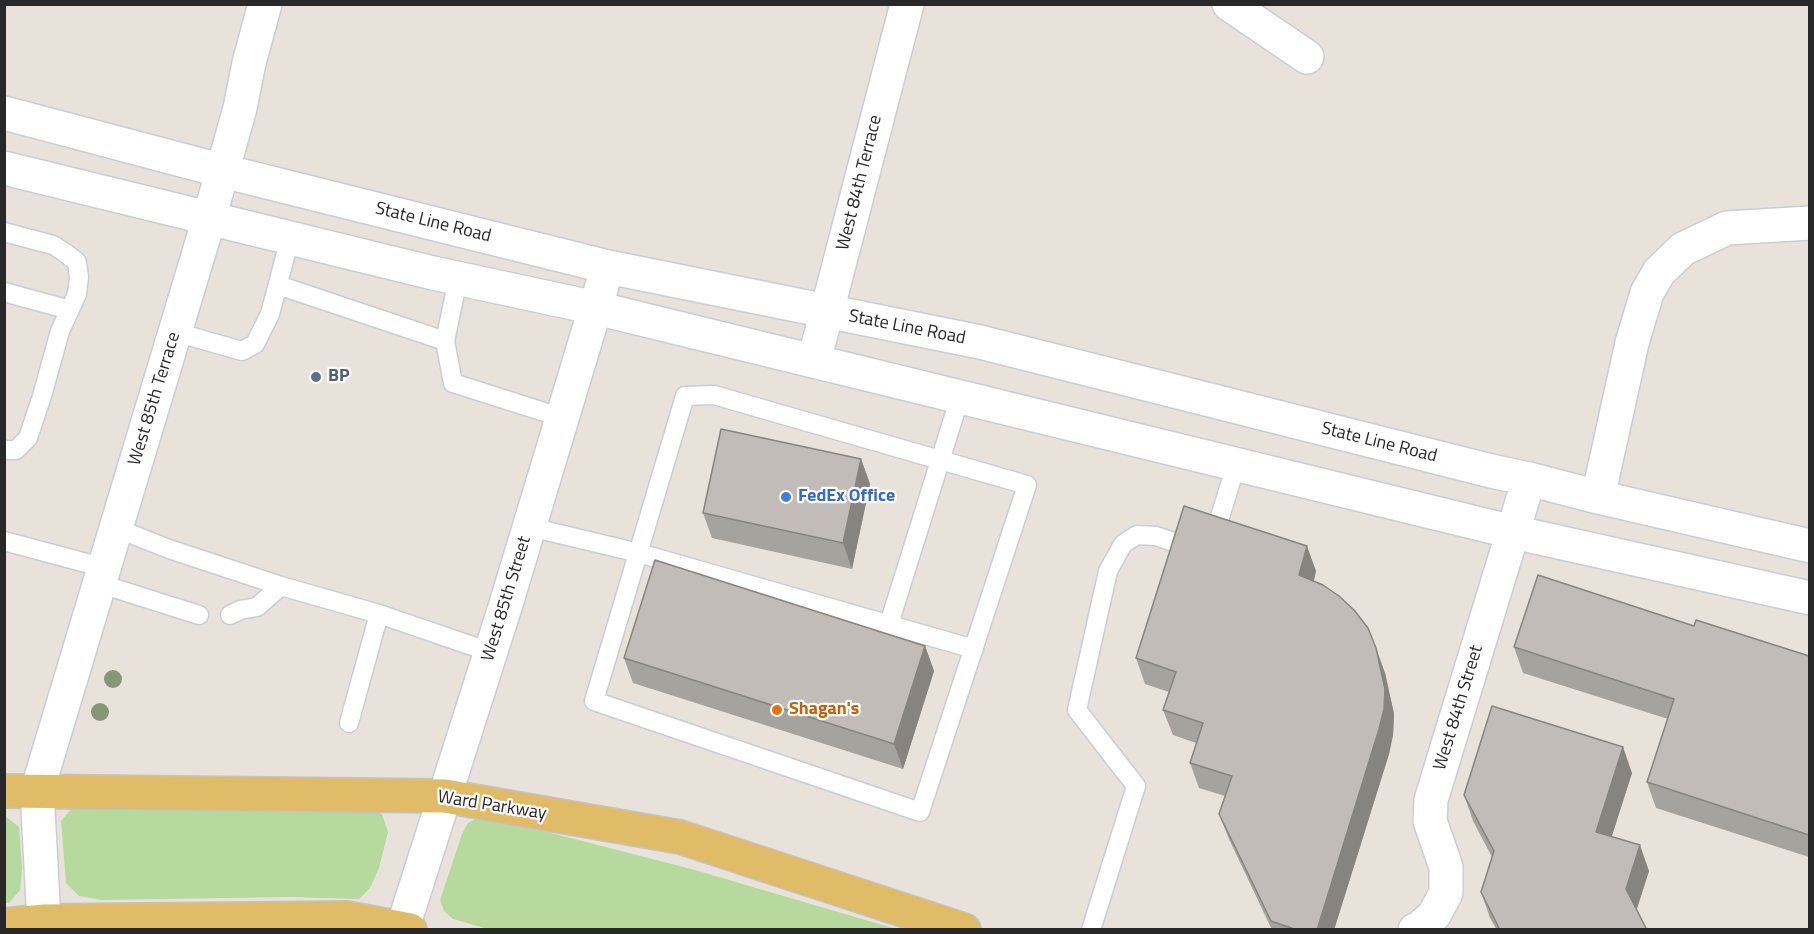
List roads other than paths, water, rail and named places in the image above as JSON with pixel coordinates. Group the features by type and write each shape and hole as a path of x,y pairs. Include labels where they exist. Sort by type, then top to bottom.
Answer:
{"main road":[{"name":"West 85th Terrace","path":"37,791 223,171 265,4"},
{"name":"West 84th Terrace","path":"814,362 906,4"},
{"path":"1229,4 1307,57"},
{"name":"State Line Road","path":"4,113 223,171 608,267 980,342 1491,471 1809,546"},
{"path":"4,168 458,279 596,308 1513,532 1809,598"},
{"path":"1598,497 1632,343 1647,293 1659,272 1683,249 1727,228 1809,223"},
{"name":"West 85th Street","path":"405,929 608,267"},
{"name":"West 84th Street","path":"1416,930 1434,915 1446,892 1446,867 1431,821 1431,800 1530,479"},
{"name":"Ward Parkway","path":"4,791 445,796 680,837 964,930"},
{"path":"37,791 44,921"},
{"path":"4,925 44,921 347,918 405,929"}],"lane":[{"path":"4,232 52,245 77,262 80,277 77,294 60,331 28,438 16,450 4,450"},
{"path":"176,332 242,351 255,344 270,314 290,238"},
{"path":"458,279 445,341 453,383 563,418"},
{"path":"278,285 445,341"},
{"path":"4,292 70,310"},
{"path":"714,395 1027,485 920,812 594,701 639,553 685,396 714,395"},
{"path":"889,624 960,397"},
{"path":"1216,530 1236,465"},
{"path":"530,527 639,553 974,649"},
{"path":"116,528 169,549 280,586 379,614 490,652"},
{"path":"1091,930 1136,786 1077,710 1108,571 1123,544 1137,535 1156,536 1185,546"},
{"path":"4,541 103,576 181,610 199,608"},
{"path":"233,610 257,607 280,586"},
{"path":"349,723 379,614"}],"place":[{"name":"BP","path":"316,377"},
{"name":"FedEx Office","path":"786,497"},
{"name":"Shagan's","path":"777,710"}]}
